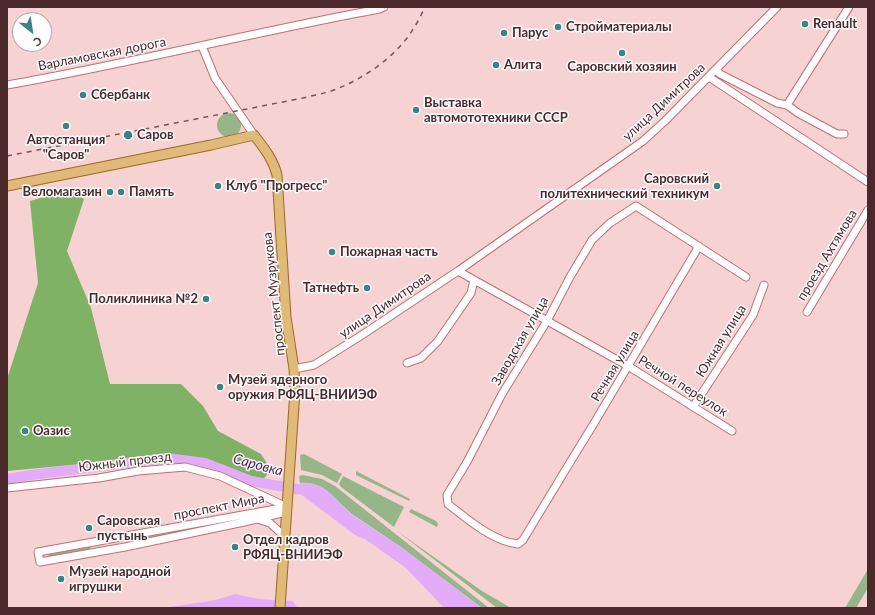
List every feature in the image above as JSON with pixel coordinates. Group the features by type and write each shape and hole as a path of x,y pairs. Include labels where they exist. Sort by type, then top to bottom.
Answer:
{"main road":[{"path":"7,186 254,135"},
{"name":"проспект Музрукова","path":"254,135 275,166 277,175 286,317 294,369 295,391 280,604"}],"street":[{"name":"Варламовская дорога","path":"7,85 75,73 384,7"},
{"name":"улица Димитрова","path":"294,369 314,365 352,342 458,271 643,142 777,7"},
{"path":"787,105 850,7"},
{"name":"проспект Музрукова","path":"202,46 215,78 254,135"},
{"path":"716,70 720,74 748,89 777,103 787,105 798,113 837,134 844,134"},
{"path":"709,77 868,182"},
{"name":"Заводская улица","path":"518,544 511,543 490,534 448,504 447,495 467,462 502,394 547,321 570,276 592,240 610,223 636,206 699,246"},
{"name":"проезд Ахтямова","path":"807,312 868,210"},
{"path":"699,246 746,276"},
{"name":"Речная улица","path":"518,544 523,540 568,464 594,425 699,246"},
{"name":"Речной переулок","path":"458,271 628,366 732,431"},
{"path":"407,363 421,358 438,341 471,293 474,280"},
{"name":"Южная улица","path":"693,407 753,315 764,285"},
{"name":"Южный проезд","path":"7,488 99,478 138,471 184,467 220,476 287,506"},
{"name":"проспект Мира","path":"287,506 257,519 125,547 40,562 38,552 287,506"},
{"path":"257,519 270,523 284,536"}],"green space":[{"path":"229,113 234,114 240,120 240,130 234,136 229,137 224,136 218,130 217,125 218,120 224,114"},
{"path":"71,189 84,199 67,251 91,308 110,384 181,384 203,406 218,431 261,454 268,465 267,475 260,482 179,455 7,471 7,379 38,283 30,201"},
{"path":"304,454 342,474 337,483 322,475 301,470 300,455"},
{"path":"356,471 410,499 409,501 356,475"},
{"path":"303,475 322,479 335,486 489,608 482,608 401,547 352,514 323,488 309,483 300,483 299,476"},
{"path":"343,476 404,507 394,527 341,487 339,484"},
{"path":"411,509 436,521 438,524 437,527 409,512"},
{"path":"219,522 220,525 171,535 171,532"},
{"path":"397,531 482,591 511,608 497,608"},
{"path":"167,533 168,536 126,544 126,541"},
{"path":"90,546 91,550 49,557 48,553"},
{"path":"868,569 868,588 856,608 845,608"}],"shaded area":[{"path":"300,483 317,485 329,492 351,514 401,547 482,608 444,608 406,568 365,539 355,535 299,493"},
{"path":"235,594 258,599 292,601 298,608 164,608 216,600"}],"waterway":[{"name":"Саровка","path":"7,479 167,458 205,463 251,481 308,491 313,494"}],"railway":[{"path":"7,156 303,98 335,90 361,77 392,55 408,36 425,7"}],"place":[{"name":"Renault","path":"805,24"},
{"name":"Стройматериалы","path":"558,27"},
{"name":"Парус","path":"504,33"},
{"name":"Саровский хозяин","path":"622,53"},
{"name":"Алита","path":"496,65"},
{"name":"Сбербанк","path":"83,95"},
{"name":"Выставка автомототехники СССР","path":"416,110"},
{"name":"Автостанция \"Саров\"","path":"66,126"},
{"name":"Саров","path":"128,135"},
{"name":"Клуб \"Прогресс\"","path":"218,186"},
{"name":"Саровский политехнический техникум","path":"717,186"},
{"name":"Веломагазин","path":"110,192"},
{"name":"Память","path":"121,192"},
{"name":"Пожарная часть","path":"332,252"},
{"name":"Татнефть","path":"367,288"},
{"name":"Поликлиника №2","path":"206,299"},
{"name":"Музей ядерного оружия РФЯЦ-ВНИИЭФ","path":"220,387"},
{"name":"Оазис","path":"25,431"},
{"name":"Саровская пустынь","path":"89,528"},
{"name":"Отдел кадров РФЯЦ-ВНИИЭФ","path":"235,547"},
{"name":"Музей народной игрушки","path":"61,579"}]}
